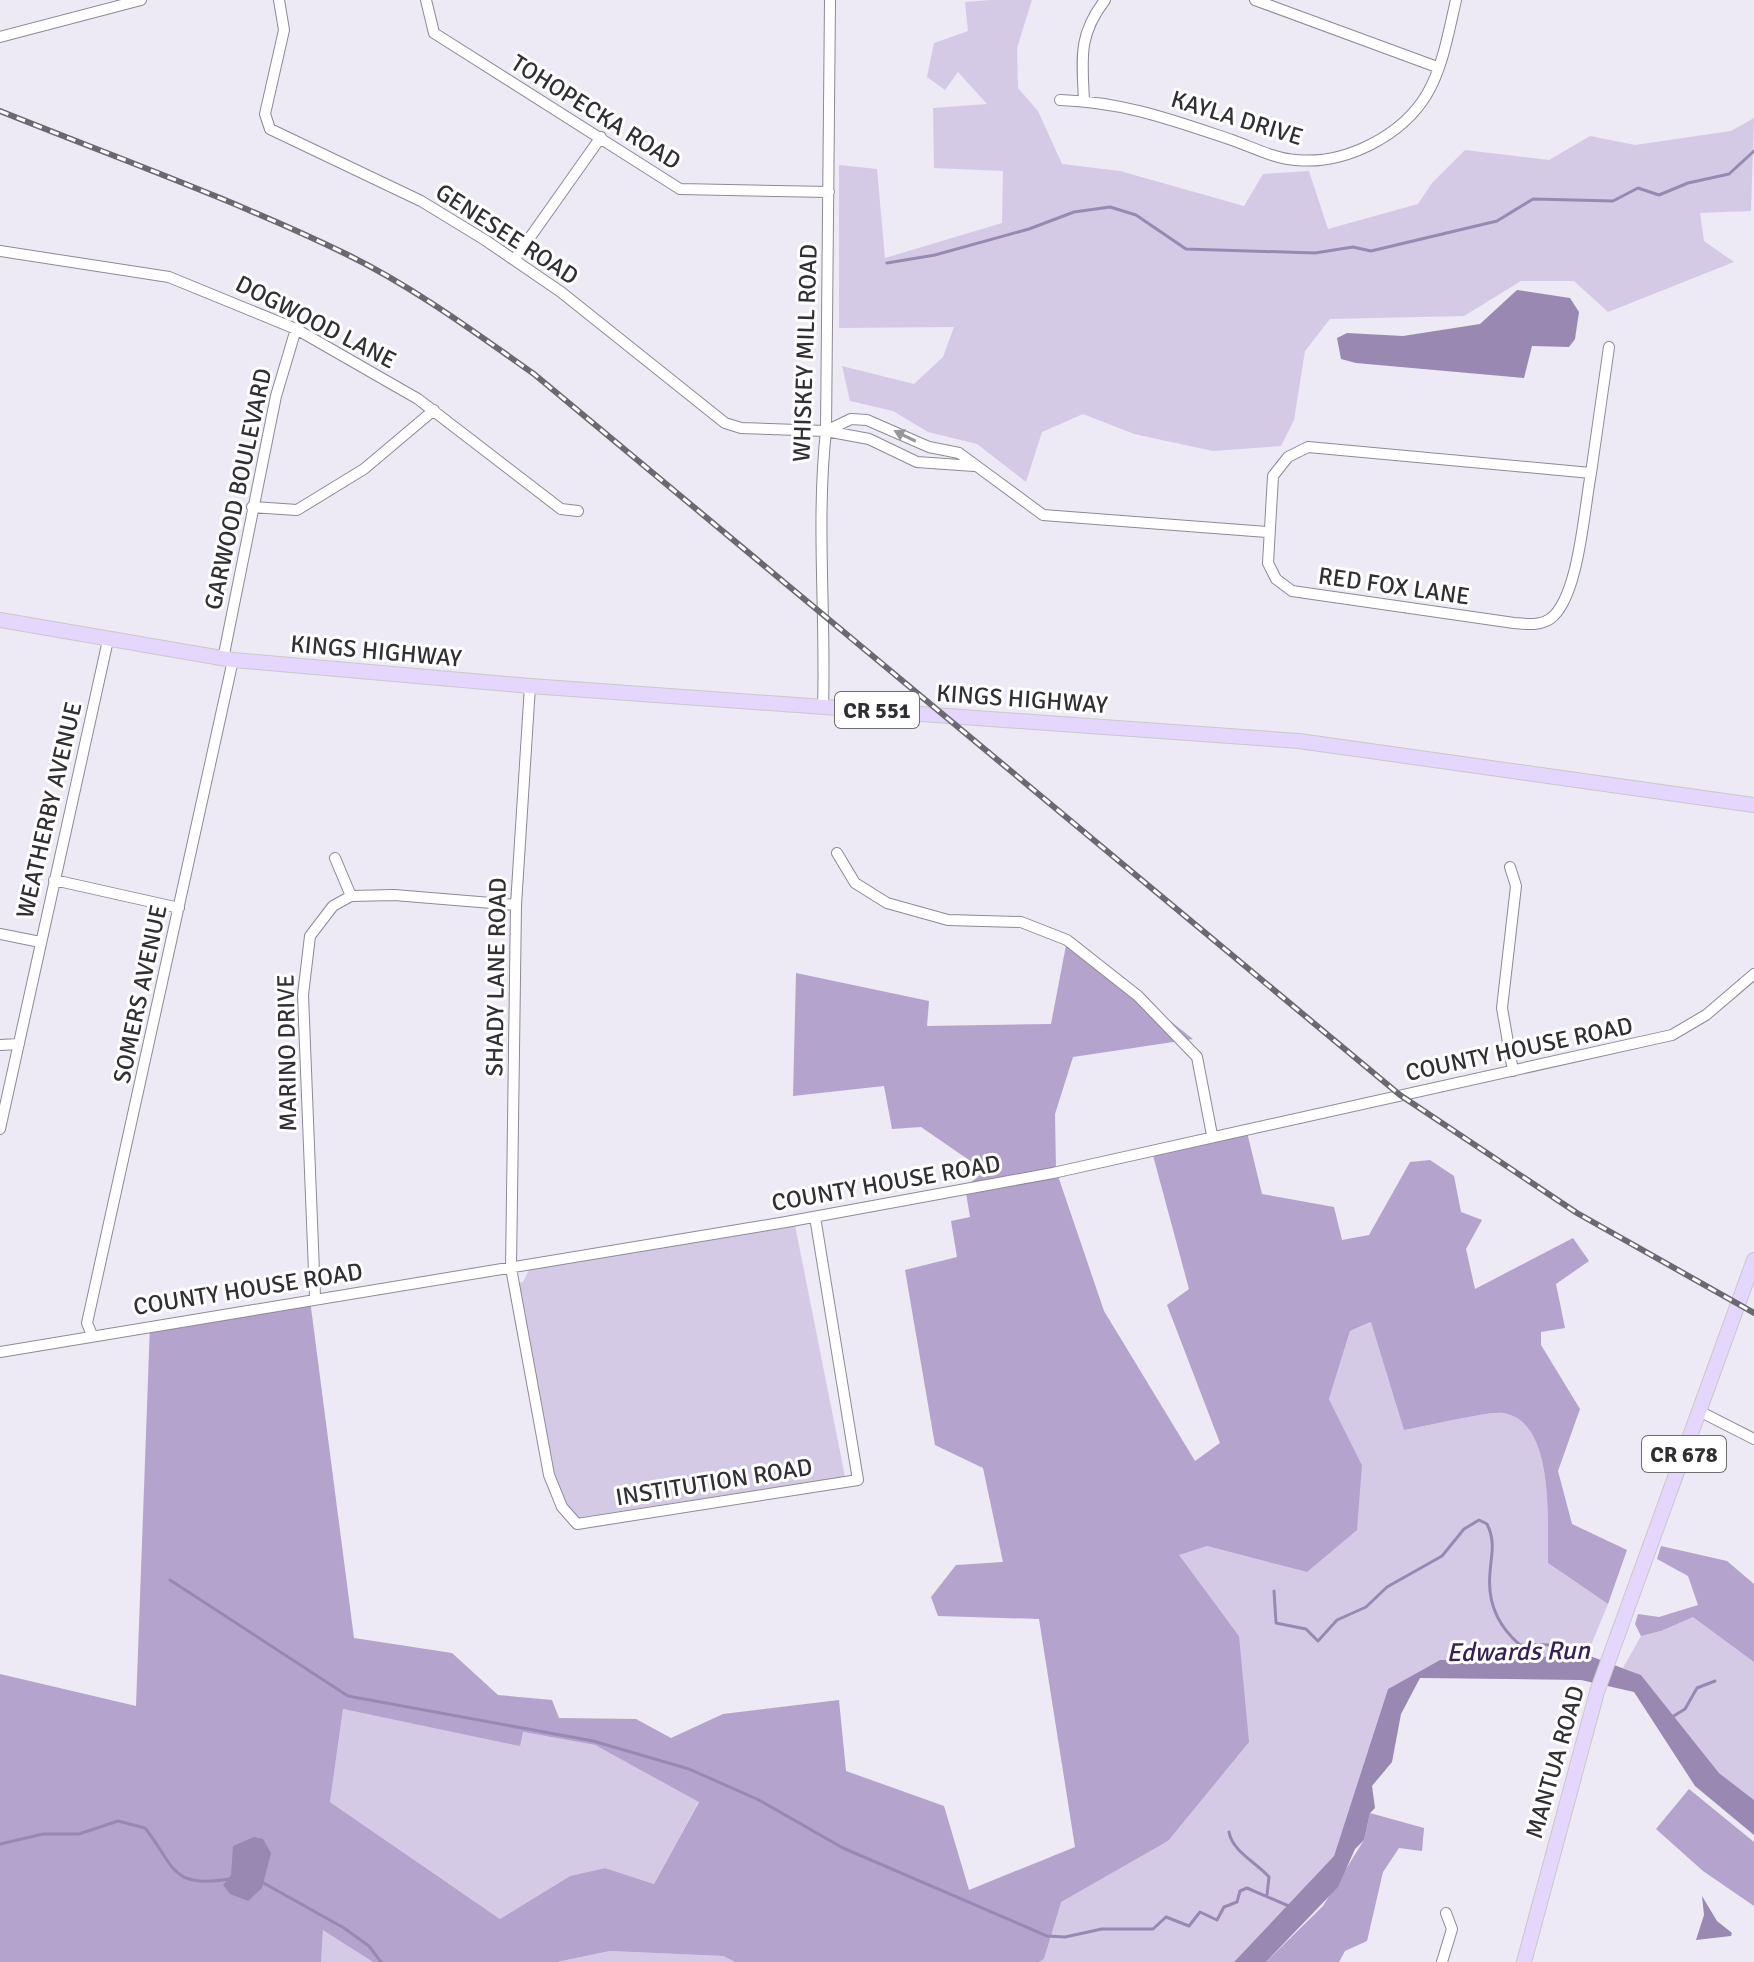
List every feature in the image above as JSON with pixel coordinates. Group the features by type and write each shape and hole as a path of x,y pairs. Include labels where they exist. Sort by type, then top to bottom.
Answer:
{"main road":[{"name":"KINGS HIGHWAY","path":"0,620 228,660 530,686 1299,741 1754,805"},
{"name":"MANTUA ROAD","path":"1524,1962 1597,1692 1754,1260"}],"street":[{"path":"0,37 141,0"},
{"name":"GENESEE ROAD","path":"279,0 284,30 265,114 270,129 421,201 514,260 561,292 725,423 741,428 826,431"},
{"name":"TOHOPECKA ROAD","path":"426,0 434,33 687,191 829,192"},
{"name":"WHISKEY MILL ROAD","path":"823,707 825,630 821,482 826,431 830,0"},
{"path":"1084,101 1082,49 1087,25 1105,0"},
{"path":"1255,0 1437,67"},
{"name":"KAYLA DRIVE","path":"1060,100 1144,110 1294,161 1313,160 1362,148 1393,131 1428,92 1456,0"},
{"path":"514,260 601,137"},
{"name":"DOGWOOD LANE","path":"0,251 169,277 296,329 434,410 561,509 578,511"},
{"name":"GARWOOD BOULEVARD","path":"228,660 252,507 276,396 296,329"},
{"name":"RED FOX LANE","path":"1591,473 1308,447 1288,457 1273,476 1267,532 1268,563 1276,579 1292,591 1514,623 1540,624 1556,613 1568,598 1591,473 1609,347"},
{"path":"252,507 297,510 364,469 434,410"},
{"path":"826,431 851,419 867,420 929,447 959,453 1043,515 1267,532"},
{"path":"826,431 869,439 917,462 974,466"},
{"name":"WEATHERBY AVENUE","path":"0,1129 108,640"},
{"name":"SOMERS AVENUE","path":"92,1335 87,1323 179,908 228,660"},
{"name":"SHADY LANE ROAD","path":"511,1268 516,905 530,686"},
{"path":"837,853 855,883 887,903 948,920 1021,922 1067,940 1138,996 1197,1057 1212,1135"},
{"path":"335,858 351,896 394,895 516,905"},
{"path":"1510,867 1516,886 1502,1008 1513,1071"},
{"path":"54,880 179,908"},
{"name":"MARINO DRIVE","path":"315,1297 303,995 310,936 333,906 351,896"},
{"path":"0,934 40,942"},
{"name":"COUNTY HOUSE ROAD","path":"0,1352 315,1297 815,1217 1053,1173 1212,1135 1286,1123 1678,1032 1706,1015 1754,974"},
{"path":"0,1045 19,1044"},
{"name":"INSTITUTION ROAD","path":"511,1268 549,1475 562,1507 577,1524 858,1480 815,1217"},
{"path":"1699,1411 1754,1439"},
{"path":"1442,1962 1452,1929 1446,1913"}],"shaded area":[{"path":"1032,0 1017,48 1018,88 1038,111 1062,164 1120,171 1244,206 1263,174 1309,171 1328,229 1418,204 1432,183 1465,150 1549,160 1590,136 1635,145 1731,131 1754,118 1751,211 1700,213 1704,241 1734,262 1608,312 1574,281 1521,281 1464,316 1330,319 1305,351 1294,420 1281,446 1213,451 1134,434 1083,414 1042,432 1026,482 977,444 928,432 893,411 850,401 842,366 914,384 943,357 954,327 839,328 839,165 877,169 885,258 1002,223 1003,171 934,168 933,108 987,104 958,72 945,90 927,77 934,43 968,31 965,2"},
{"path":"1517,290 1570,298 1579,312 1575,339 1569,347 1532,346 1524,378 1356,363 1341,359 1337,338 1347,333 1403,336 1480,324"},
{"path":"1067,940 1193,1039 1073,1057 1055,1114 1056,1170 1104,1311 1195,1461 1220,1443 1167,1305 1189,1289 1151,1148 1246,1128 1262,1194 1334,1207 1342,1240 1369,1235 1410,1162 1430,1160 1454,1176 1461,1212 1482,1220 1466,1249 1475,1289 1573,1238 1589,1261 1556,1284 1565,1328 1541,1332 1541,1345 1580,1409 1558,1471 1572,1524 1627,1550 1608,1604 1548,1563 1545,1477 1532,1434 1520,1420 1503,1413 1404,1430 1371,1322 1350,1331 1329,1399 1362,1465 1357,1530 1307,1572 1207,1546 1179,1555 1239,1636 1249,1742 1168,1841 1061,1902 1044,1959 1039,1962 735,1962 723,1956 610,1951 557,1962 373,1962 323,1930 321,1962 0,1962 0,1674 136,1706 150,1325 310,1300 354,1638 452,1653 498,1695 552,1700 559,1718 636,1719 671,1738 723,1714 839,1700 846,1771 944,1806 969,1890 1075,1847 1039,1619 938,1616 931,1597 956,1565 1003,1562 983,1468 935,1445 905,1270 957,1257 951,1221 970,1217 965,1187 985,1171 921,1127 892,1129 884,1086 793,1096 796,973 929,1001 927,1026 1051,1024","holes":["343,1709 520,1746 523,1732 595,1745 699,1802 654,1884 605,1868 570,1876 500,1919 330,1802"]},
{"path":"794,1220 845,1477 574,1518 551,1471 517,1283 523,1282 531,1266"},
{"path":"1372,1322 1405,1430 1503,1413 1520,1420 1532,1434 1545,1477 1548,1563 1608,1604 1587,1655 1440,1660 1388,1689 1334,1856 1234,1962 1039,1962 1044,1959 1060,1902 1168,1841 1239,1636 1178,1555 1207,1546 1307,1572 1362,1465 1329,1399 1350,1331"},
{"path":"1661,1546 1727,1561 1754,1584 1754,1662 1693,1617 1641,1636 1635,1624 1638,1614 1659,1617 1698,1605 1688,1576 1657,1559"},
{"path":"1693,1616 1754,1662 1754,1800 1719,1773 1641,1675 1623,1668 1641,1636 1661,1631"},
{"path":"1587,1655 1641,1675 1719,1773 1754,1800 1754,1835 1695,1786 1634,1692 1581,1680 1420,1678 1401,1714 1392,1762 1372,1786 1375,1808 1370,1813 1364,1840 1355,1849 1338,1887 1266,1962 1234,1962 1334,1856 1388,1689 1440,1660"},
{"path":"343,1709 519,1745 522,1732 595,1745 699,1801 654,1884 605,1868 570,1876 500,1919 330,1802"},
{"path":"1689,1789 1754,1842 1754,1906 1703,1871 1656,1829"},
{"path":"1370,1813 1424,1828 1422,1851 1399,1848 1383,1872 1367,1941 1345,1951 1339,1962 1266,1962 1323,1906 1364,1840"},
{"path":"254,1837 263,1839 271,1853 262,1888 248,1901 230,1894 223,1885 231,1875 233,1846"},
{"path":"1702,1896 1717,1921 1732,1933 1731,1936 1696,1940 1704,1915"},
{"path":"323,1929 373,1962 321,1962"},
{"path":"610,1951 723,1956 735,1962 557,1962"}],"waterway":[{"path":"887,263 935,255 1029,229 1074,212 1110,207 1136,215 1186,249 1315,253 1353,247 1371,251 1497,221 1533,199 1613,201 1638,188 1659,195 1688,183 1729,174 1754,151"},
{"name":"Edwards Run","path":"1274,1591 1276,1623 1306,1629 1318,1641 1337,1620 1366,1607 1387,1587 1442,1556 1464,1529 1479,1520 1487,1524 1491,1537 1490,1594 1500,1622 1520,1645 1555,1646 1572,1659"},
{"path":"170,1580 348,1696 593,1741 689,1769 759,1800 843,1848 1047,1936 1065,1937 1102,1929 1153,1929 1166,1917 1189,1926 1200,1912 1217,1920 1224,1907 1237,1902 1240,1891 1247,1888 1291,1907"},
{"path":"1672,1717 1685,1709 1697,1688 1715,1681"},
{"path":"0,1844 43,1834 79,1834 118,1821 145,1828 169,1863 184,1877 209,1881 229,1879"},
{"path":"1229,1832 1240,1851 1269,1877 1267,1895"},
{"path":"260,1881 344,1928 369,1946 381,1962"}],"railway":[{"path":"0,111 302,233 394,280 465,326 534,374 1400,1095 1577,1213 1754,1313"}]}
